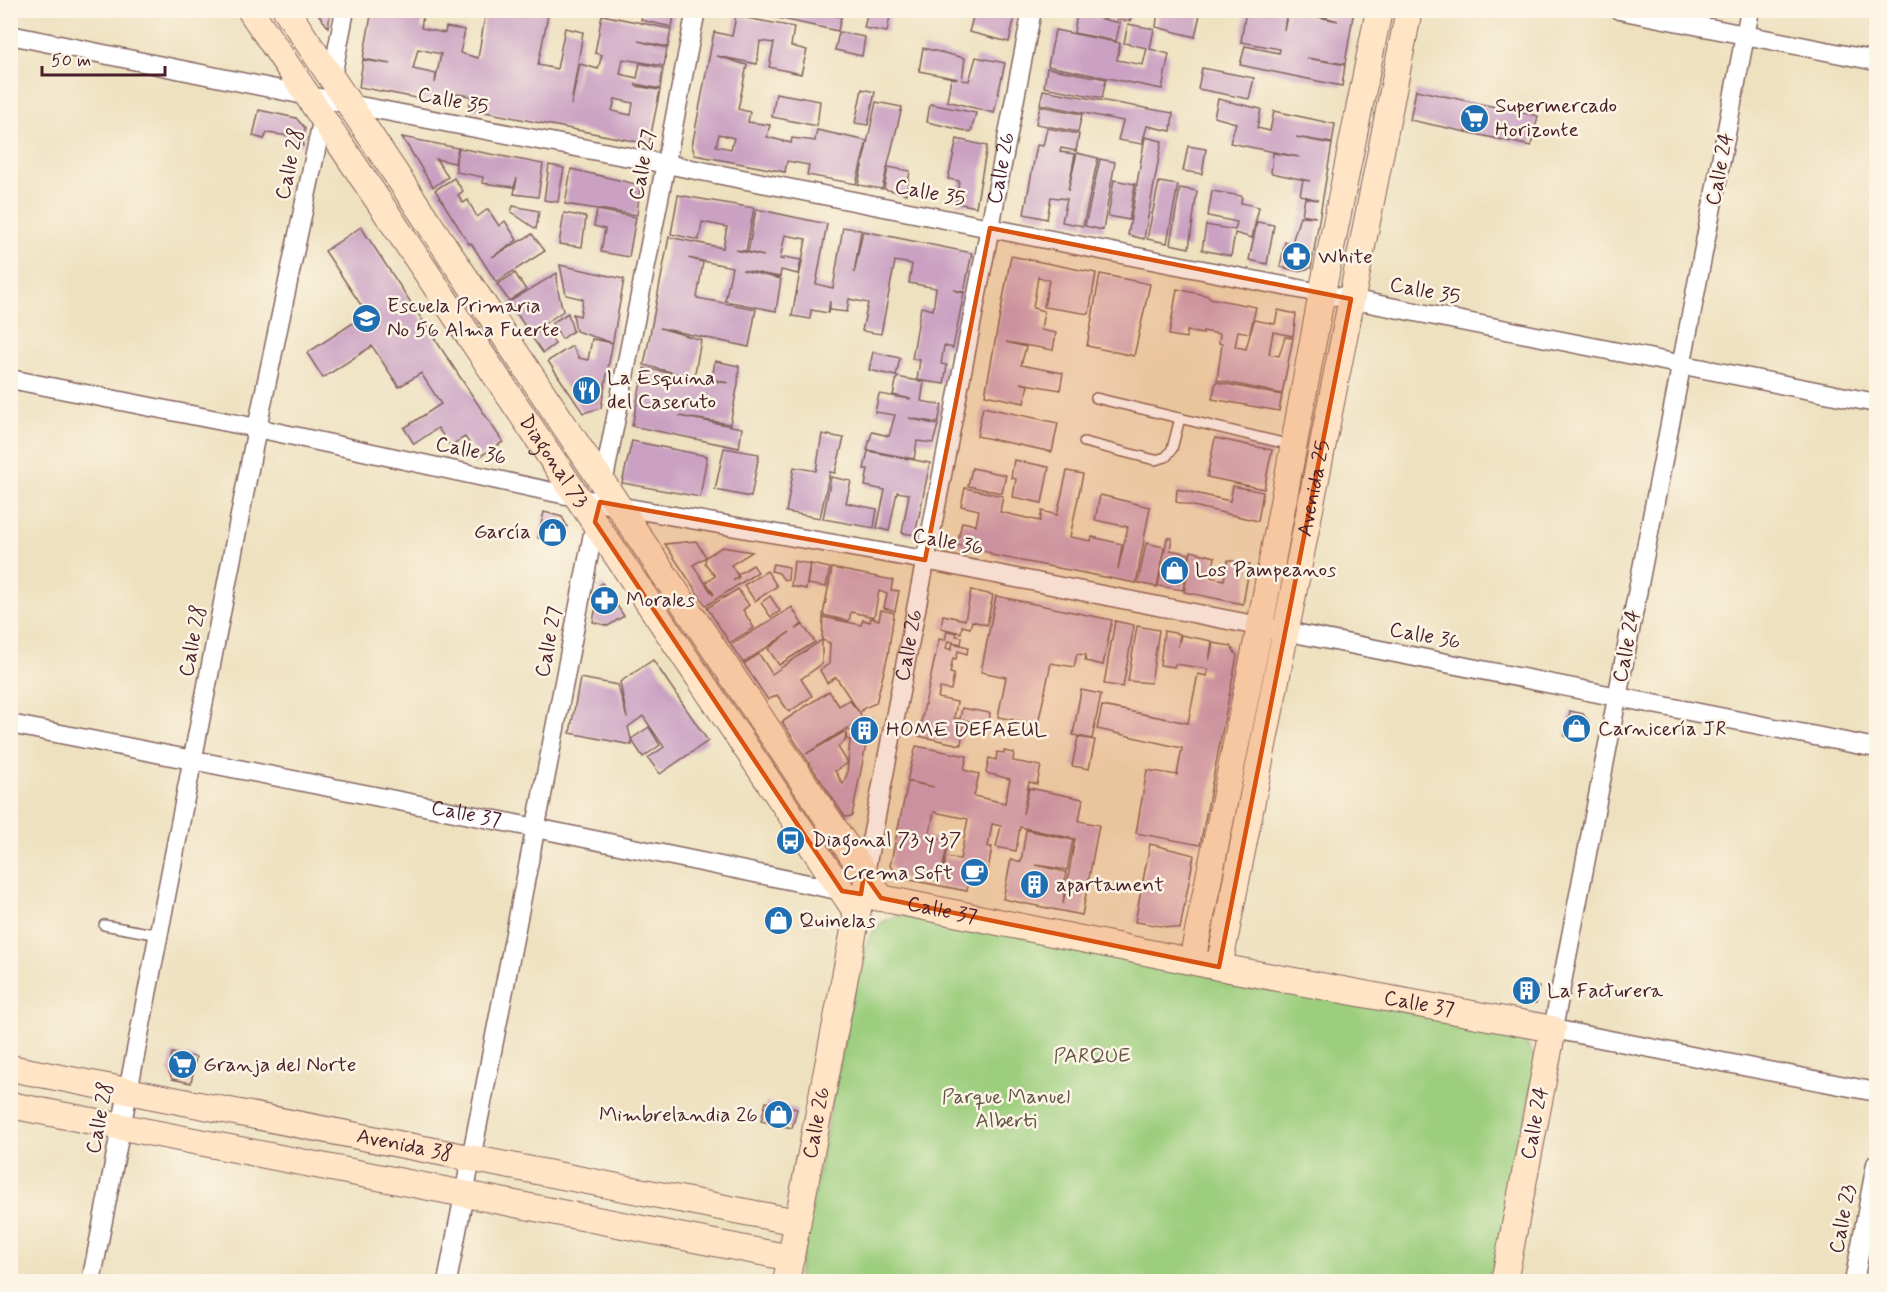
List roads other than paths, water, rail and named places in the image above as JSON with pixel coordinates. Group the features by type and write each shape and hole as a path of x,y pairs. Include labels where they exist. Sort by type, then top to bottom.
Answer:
{"main road":[{"name":"Diagonal 73","path":"250,10 327,99 861,894"},
{"name":"Diagonal 73","path":"286,10 327,99"},
{"name":"Avenida 25","path":"1192,961 1260,626 1322,293 1379,10"},
{"name":"Avenida 25","path":"1219,966 1409,10"},
{"name":"Calle 37","path":"861,894 1192,961 1553,1029"},
{"name":"Calle 26","path":"788,1270 861,894"},
{"name":"Calle 24","path":"1504,1281 1553,1029"},
{"name":"Avenida 38","path":"10,1068 797,1222"},
{"name":"Avenida 38","path":"10,1105 464,1194 788,1270"}],"street":[{"name":"Calle 28","path":"91,1281 257,428 345,10"},
{"name":"Calle 27","path":"447,1281 696,10"},
{"name":"Calle 26","path":"861,894 1032,10"},
{"path":"1619,10 1876,61"},
{"name":"Calle 24","path":"1553,1029 1750,10"},
{"name":"Calle 35","path":"10,35 1876,403"},
{"name":"Calle 36","path":"10,379 257,428 598,502 925,560 1876,748"},
{"name":"Calle 37","path":"10,724 861,894"},
{"name":"Calle 37","path":"1553,1029 1876,1092"},
{"name":"Calle 23","path":"1854,1281 1876,1164"}],"lane":[{"path":"1096,398 1294,445"},
{"path":"1084,442 1155,460 1166,458 1172,449 1180,418"},
{"path":"104,925 159,935"}],"place":[{"name":"Supermercado Horizonte","path":"1474,118"},
{"name":"White","path":"1297,257"},
{"name":"Escuela Primaria No 56 Alma Fuerte","path":"366,318"},
{"name":"La Esquina del Caseruto","path":"586,390"},
{"name":"García","path":"552,532"},
{"name":"Los Pampeanos","path":"1174,570"},
{"name":"Morales","path":"605,600"},
{"name":"Carnicería JR","path":"1577,729"},
{"name":"HOME DEFAEUL","path":"865,730"},
{"name":"Diagonal 73 y 37","path":"791,840"},
{"name":"Crema Soft","path":"974,873"},
{"name":"apartament","path":"1035,885"},
{"name":"Quinelas","path":"778,921"},
{"name":"La Facturera","path":"1526,991"},
{"name":"Granja del Norte","path":"182,1065"},
{"name":"Mimbrelandia 26","path":"779,1115"}],"park label":[{"name":"PARQUE","path":"1092,1056"},
{"name":"Parque Manuel Alberti","path":"1006,1109"}]}
